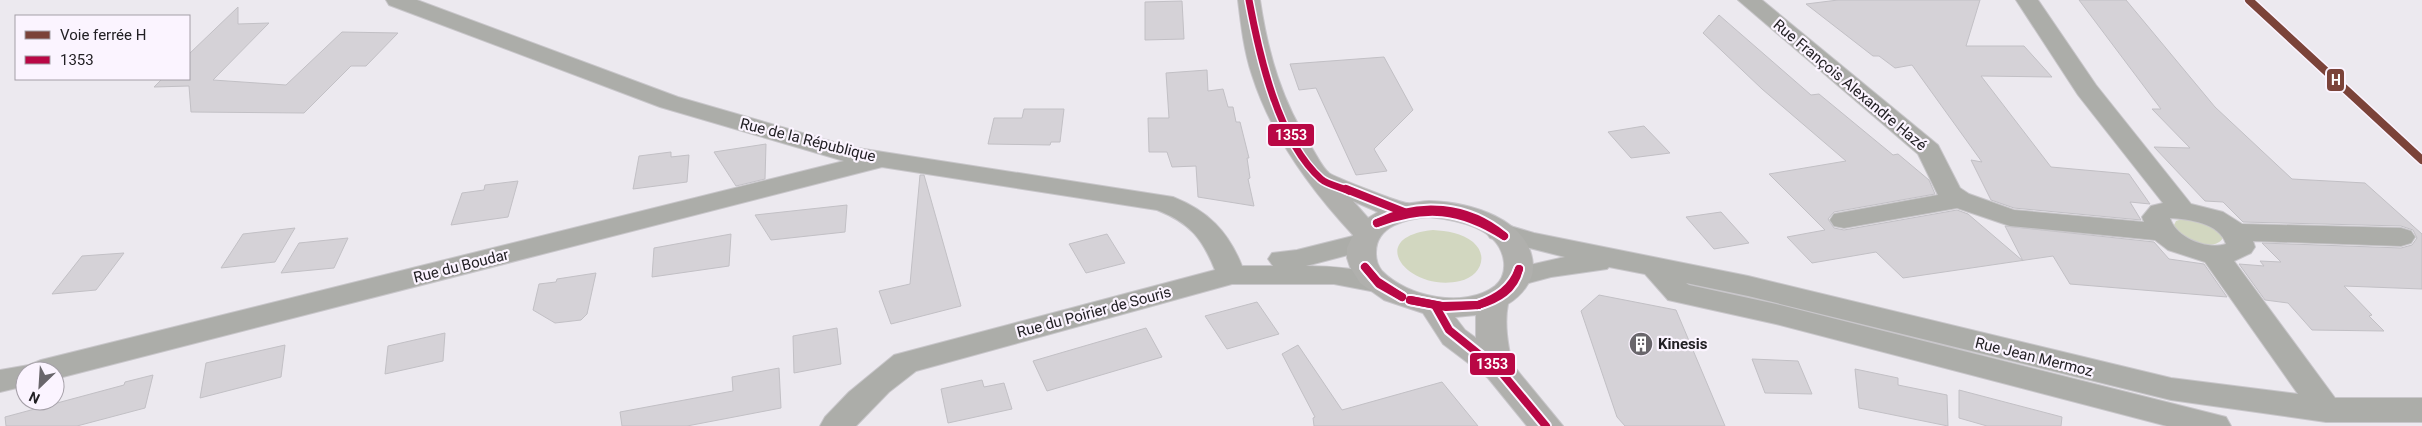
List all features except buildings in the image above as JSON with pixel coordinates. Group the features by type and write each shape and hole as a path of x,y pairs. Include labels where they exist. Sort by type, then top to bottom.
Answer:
{"main road":[{"path":"1250,0 1265,80 1290,136 1322,180 1331,196 1364,238"},
{"path":"1322,180 1404,212"},
{"path":"1429,209 1456,212 1480,219 1500,232 1514,246 1519,262 1517,277 1508,289 1494,299 1457,308 1436,307 1403,298 1376,282 1366,270 1361,256 1364,238 1376,224 1389,216 1404,212 1429,209"},
{"path":"1494,299 1489,317 1491,342 1498,370"},
{"path":"1436,307 1441,322 1462,345 1498,370 1546,426"}],"street":[{"name":"Rue de la République","path":"397,0 669,102 848,154 1163,203 1179,209 1194,218 1217,241 1228,267"},
{"name":"Rue François Alexandre Hazé","path":"1749,0 1929,150 1949,192 1959,200"},
{"path":"2027,0 2087,90 2182,210"},
{"name":"Rue du Boudar","path":"65,365 818,177 881,159"},
{"path":"1844,220 1959,200 2010,218 2161,232 2190,249 2214,254 2236,252 2241,246 2241,240 2236,232"},
{"path":"2161,232 2156,224 2156,217 2161,212 2182,210 2206,215 2236,232 2401,237"},
{"name":"Rue Jean Mermoz","path":"1500,232 1529,241 1748,286 2153,385 2326,410 2422,410"},
{"name":"Rue du Poirier de Souris","path":"837,426 861,398 905,363 1228,267 1297,259 1364,238"},
{"path":"2214,254 2326,410"},
{"name":"Rue Jean Mermoz","path":"1517,277 1551,268 1581,264 1640,263 1679,293 1776,314 2214,426"},
{"name":"Rue du Poirier de Souris","path":"1228,267 1334,275 1376,282"},
{"path":"0,381 15,377"}],"green space":[{"path":"2182,219 2210,226 2220,233 2223,238 2218,243 2212,245 2197,243 2177,230 2174,225 2176,221"},
{"path":"1433,230 1459,235 1473,242 1481,254 1480,266 1477,271 1467,279 1441,283 1424,279 1411,272 1401,263 1397,252 1401,243 1412,235"}],"rail line":[{"name":"H","path":"2249,0 2422,160"}],"transit line":[{"name":"1353","path":"1249,0 1258,49 1272,96 1293,140 1306,161 1322,180 1404,212"},
{"name":"1353","path":"1377,223 1391,215 1407,211 1443,209 1477,218 1492,226 1504,236"},
{"name":"1353","path":"1377,223 1411,213 1443,212 1474,219 1504,236"},
{"name":"1353","path":"1365,267 1377,281 1402,297"},
{"name":"1353","path":"1365,267 1379,284 1402,297"},
{"name":"1353","path":"1478,305 1491,300 1509,288 1519,269"},
{"name":"1353","path":"1478,305 1498,297 1509,289 1514,283 1519,269"},
{"name":"1353","path":"1410,300 1442,306 1478,305"},
{"name":"1353","path":"1410,300 1446,307 1478,305"},
{"name":"1353","path":"1436,307 1449,330 1501,372 1519,391 1546,426"}],"place":[{"name":"Kinesis","path":"1641,344"}]}
